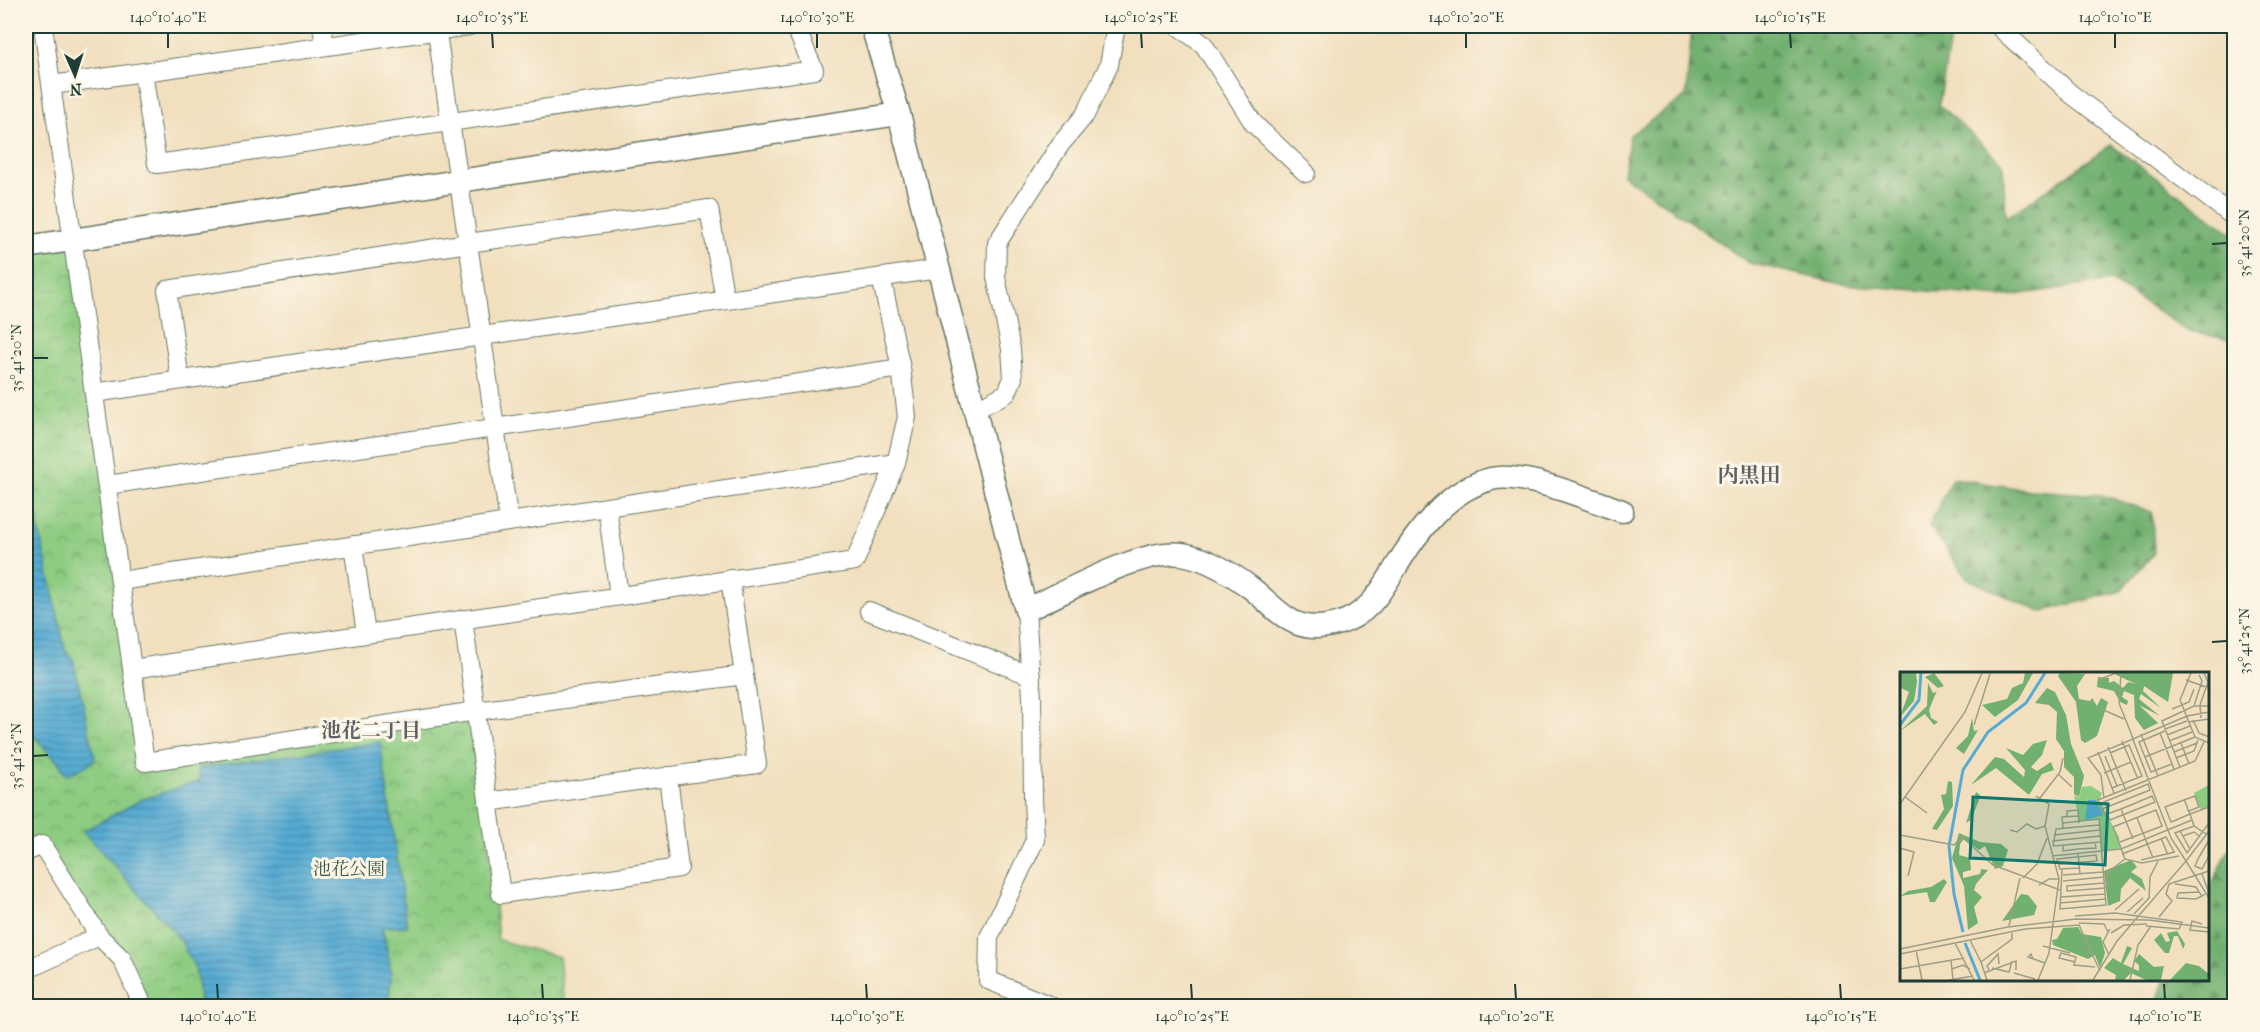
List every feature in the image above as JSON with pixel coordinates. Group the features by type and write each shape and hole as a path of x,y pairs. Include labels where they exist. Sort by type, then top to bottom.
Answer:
{"street":[{"path":"44,26 145,762 476,711 744,675"},
{"path":"322,26 325,46"},
{"path":"52,85 437,28 468,26"},
{"path":"143,72 157,164 814,70 795,26"},
{"path":"872,26 899,114 1026,610 1031,676 1032,797 1035,840 989,937 988,980 1051,1006"},
{"path":"975,410 1007,393 1013,378 1011,349 996,277 997,243 1060,145 1085,115 1109,65 1116,26"},
{"path":"1178,26 1204,45 1254,124 1306,173"},
{"path":"1998,26 2071,94 2235,217"},
{"path":"437,28 509,522"},
{"path":"26,247 899,114"},
{"path":"180,380 167,290 468,243 709,209 725,300"},
{"path":"94,393 939,269"},
{"path":"132,669 855,561 896,463 908,417 901,368 881,277"},
{"path":"107,485 901,368"},
{"path":"120,581 896,463"},
{"path":"1026,610 1125,565 1151,556 1182,554 1212,563 1251,588 1283,618 1311,627 1337,624 1362,613 1380,593 1414,536 1439,510 1473,486 1492,478 1524,479 1622,511"},
{"path":"607,507 620,596"},
{"path":"353,545 366,634"},
{"path":"488,802 757,764 730,579"},
{"path":"869,611 1031,676"},
{"path":"464,619 501,894 679,868 668,777"},
{"path":"26,852 42,845 99,936 122,959 143,1006"},
{"path":"26,970 99,936"}],"green space":[{"path":"1692,26 1952,26 1939,105 2003,163 2006,218 2111,145 2234,235 2234,340 2190,332 2111,281 2001,297 1842,284 1749,263 1623,175 1630,135 1686,96"},
{"name":"池花公園","path":"73,239 145,762 476,711 498,940 559,957 564,1006 143,1006 42,845 26,852 26,247"},
{"path":"1952,478 2030,490 2102,495 2152,512 2154,553 2121,591 2041,612 1968,579 1929,526"},
{"path":"2234,839 2234,1006 2156,1006 2164,981 2209,981 2209,891"}],"water":[{"path":"26,472 66,653 73,659 95,758 91,763 68,775 26,728"},
{"path":"380,742 407,926 382,927 391,977 384,1006 198,1006 199,993 195,968 180,939 83,831 141,800 200,781 198,768"}],"district":[{"name":"内黒田","path":"1749,475"},
{"name":"池花二丁目","path":"371,730"}]}
